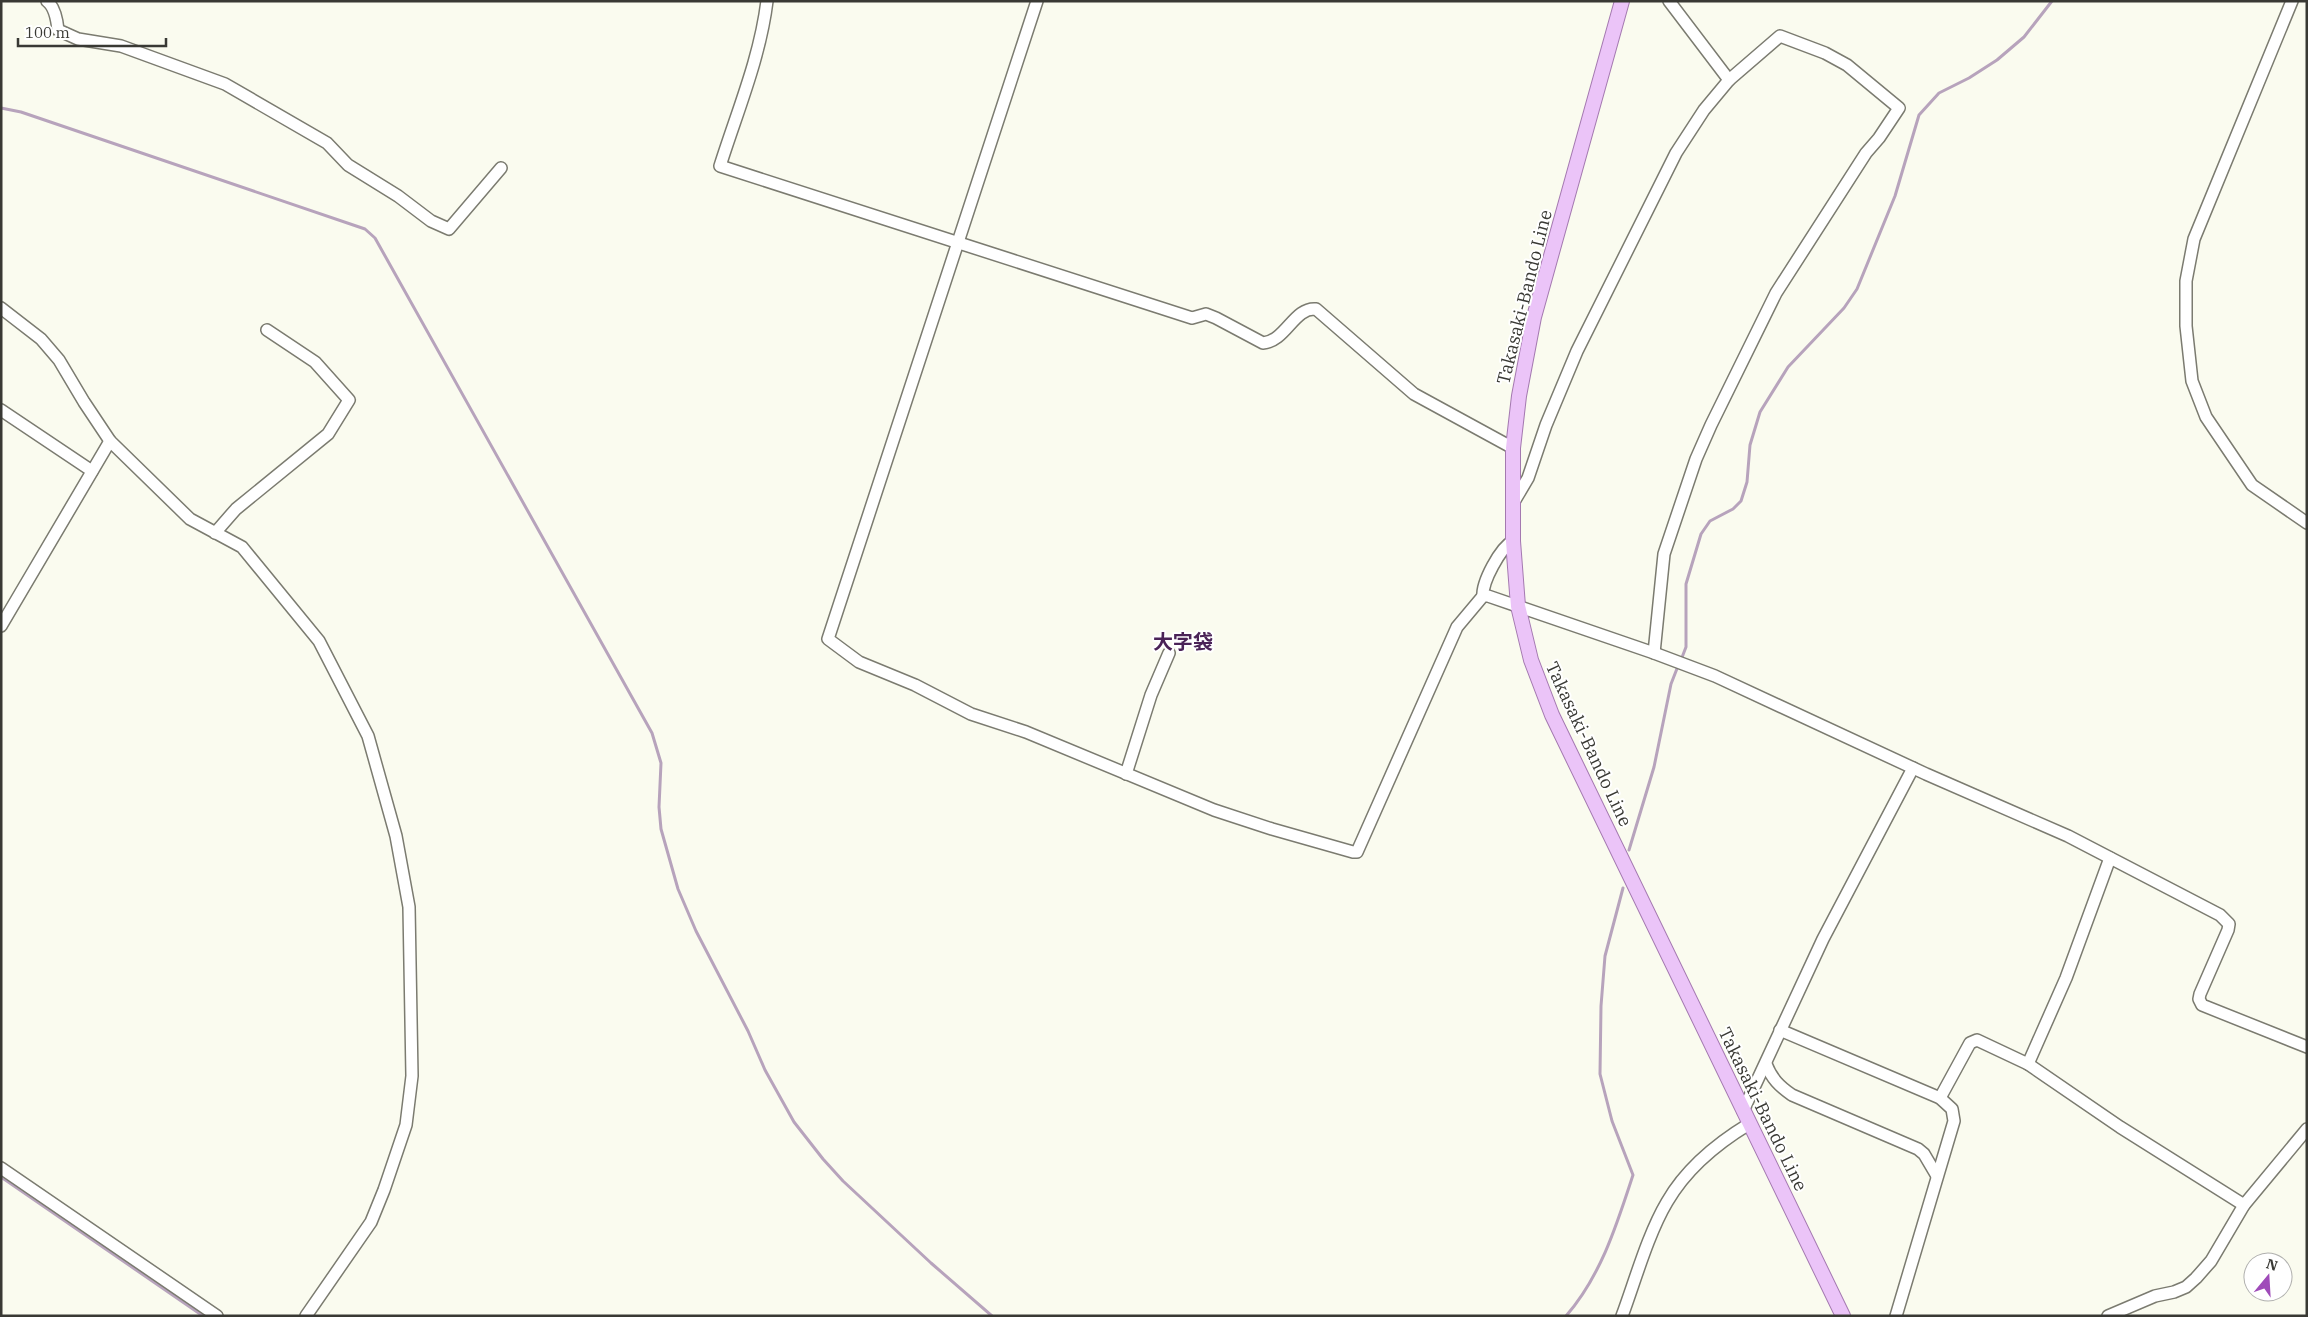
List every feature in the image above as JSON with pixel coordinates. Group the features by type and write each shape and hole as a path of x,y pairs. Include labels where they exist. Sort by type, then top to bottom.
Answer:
{"main road":[{"name":"Takasaki-Bando Line","path":"1622,1 1530,335 1519,396 1513,448 1512,505 1518,606 1523,634 1540,687 1842,1316"}],"street":[{"path":"47,1 51,4 58,30 78,39 121,46 225,84 327,143 348,164 398,196 431,221 449,229 501,168"},
{"path":"767,1 757,54 720,166 1192,318 1206,314 1263,342 1272,342 1305,311 1316,309 1414,394 1513,448"},
{"path":"1037,1 828,640 859,662 915,685 971,714 1026,732 1126,774 1247,821 1356,852 1457,627 1483,596 1482,588 1504,545 1513,541"},
{"path":"1670,1 1729,80"},
{"path":"2292,1 2194,238 2186,282 2186,326 2192,381 2206,417 2252,485 2307,523"},
{"path":"1512,505 1528,478 1546,425 1578,351 1634,234 1676,153 1704,110 1729,80 1780,36 1825,53 1847,65 1899,108 1879,138 1866,153 1776,293 1710,425 1696,459 1664,554 1654,653"},
{"path":"1,308 41,338 59,360 110,441 190,519 242,548 319,641 368,736 396,836 410,907 412,1076 406,1125 371,1222 306,1316"},
{"path":"215,533 236,509 328,434 341,416 348,400 315,362 267,330"},
{"path":"1,410 92,471"},
{"path":"1,626 110,441"},
{"path":"1483,596 1518,606 1715,676 1913,768 2042,824 2220,915 2229,924 2200,994 2199,999 2202,1005 2307,1047"},
{"path":"1126,774 1151,695 1169,653"},
{"path":"1743,1111 1823,939 1913,768"},
{"path":"2028,1064 2066,978 2110,858"},
{"path":"1780,1030 1940,1098 1952,1109 1954,1121 1896,1316"},
{"path":"1940,1098 1973,1041 1977,1040 2028,1064 2120,1128 2244,1205"},
{"path":"1766,1064 1771,1078 1779,1087 1792,1095 1918,1149 1924,1154 1937,1176"},
{"path":"1622,1316 1667,1202 1696,1164 1728,1136 1749,1124"},
{"path":"2108,1316 2155,1296 2186,1287 2211,1261 2244,1205 2307,1129"},
{"path":"1,1168 217,1316"}],"waterway":[{"path":"1681,660 1686,647 1686,584 1701,534 1710,521 1733,509 1741,501 1747,482 1750,445 1760,412 1788,367 1844,308 1857,289 1895,196 1919,115 1939,93 1969,78 1997,60 2024,37 2052,1"},
{"path":"1,108 21,112 365,229 375,238 652,733 661,763 659,807 661,829 678,889 696,931 748,1031 765,1070 794,1122 843,1181 931,1263 992,1316"},
{"path":"1629,850 1654,767 1671,684 1678,666"},
{"path":"1566,1316 1589,1284 1607,1249 1633,1175 1612,1121 1600,1074 1601,1006 1605,956 1623,888"},
{"path":"1,1177 203,1316"}],"district":[{"name":"大字袋","path":"1183,641"}]}
